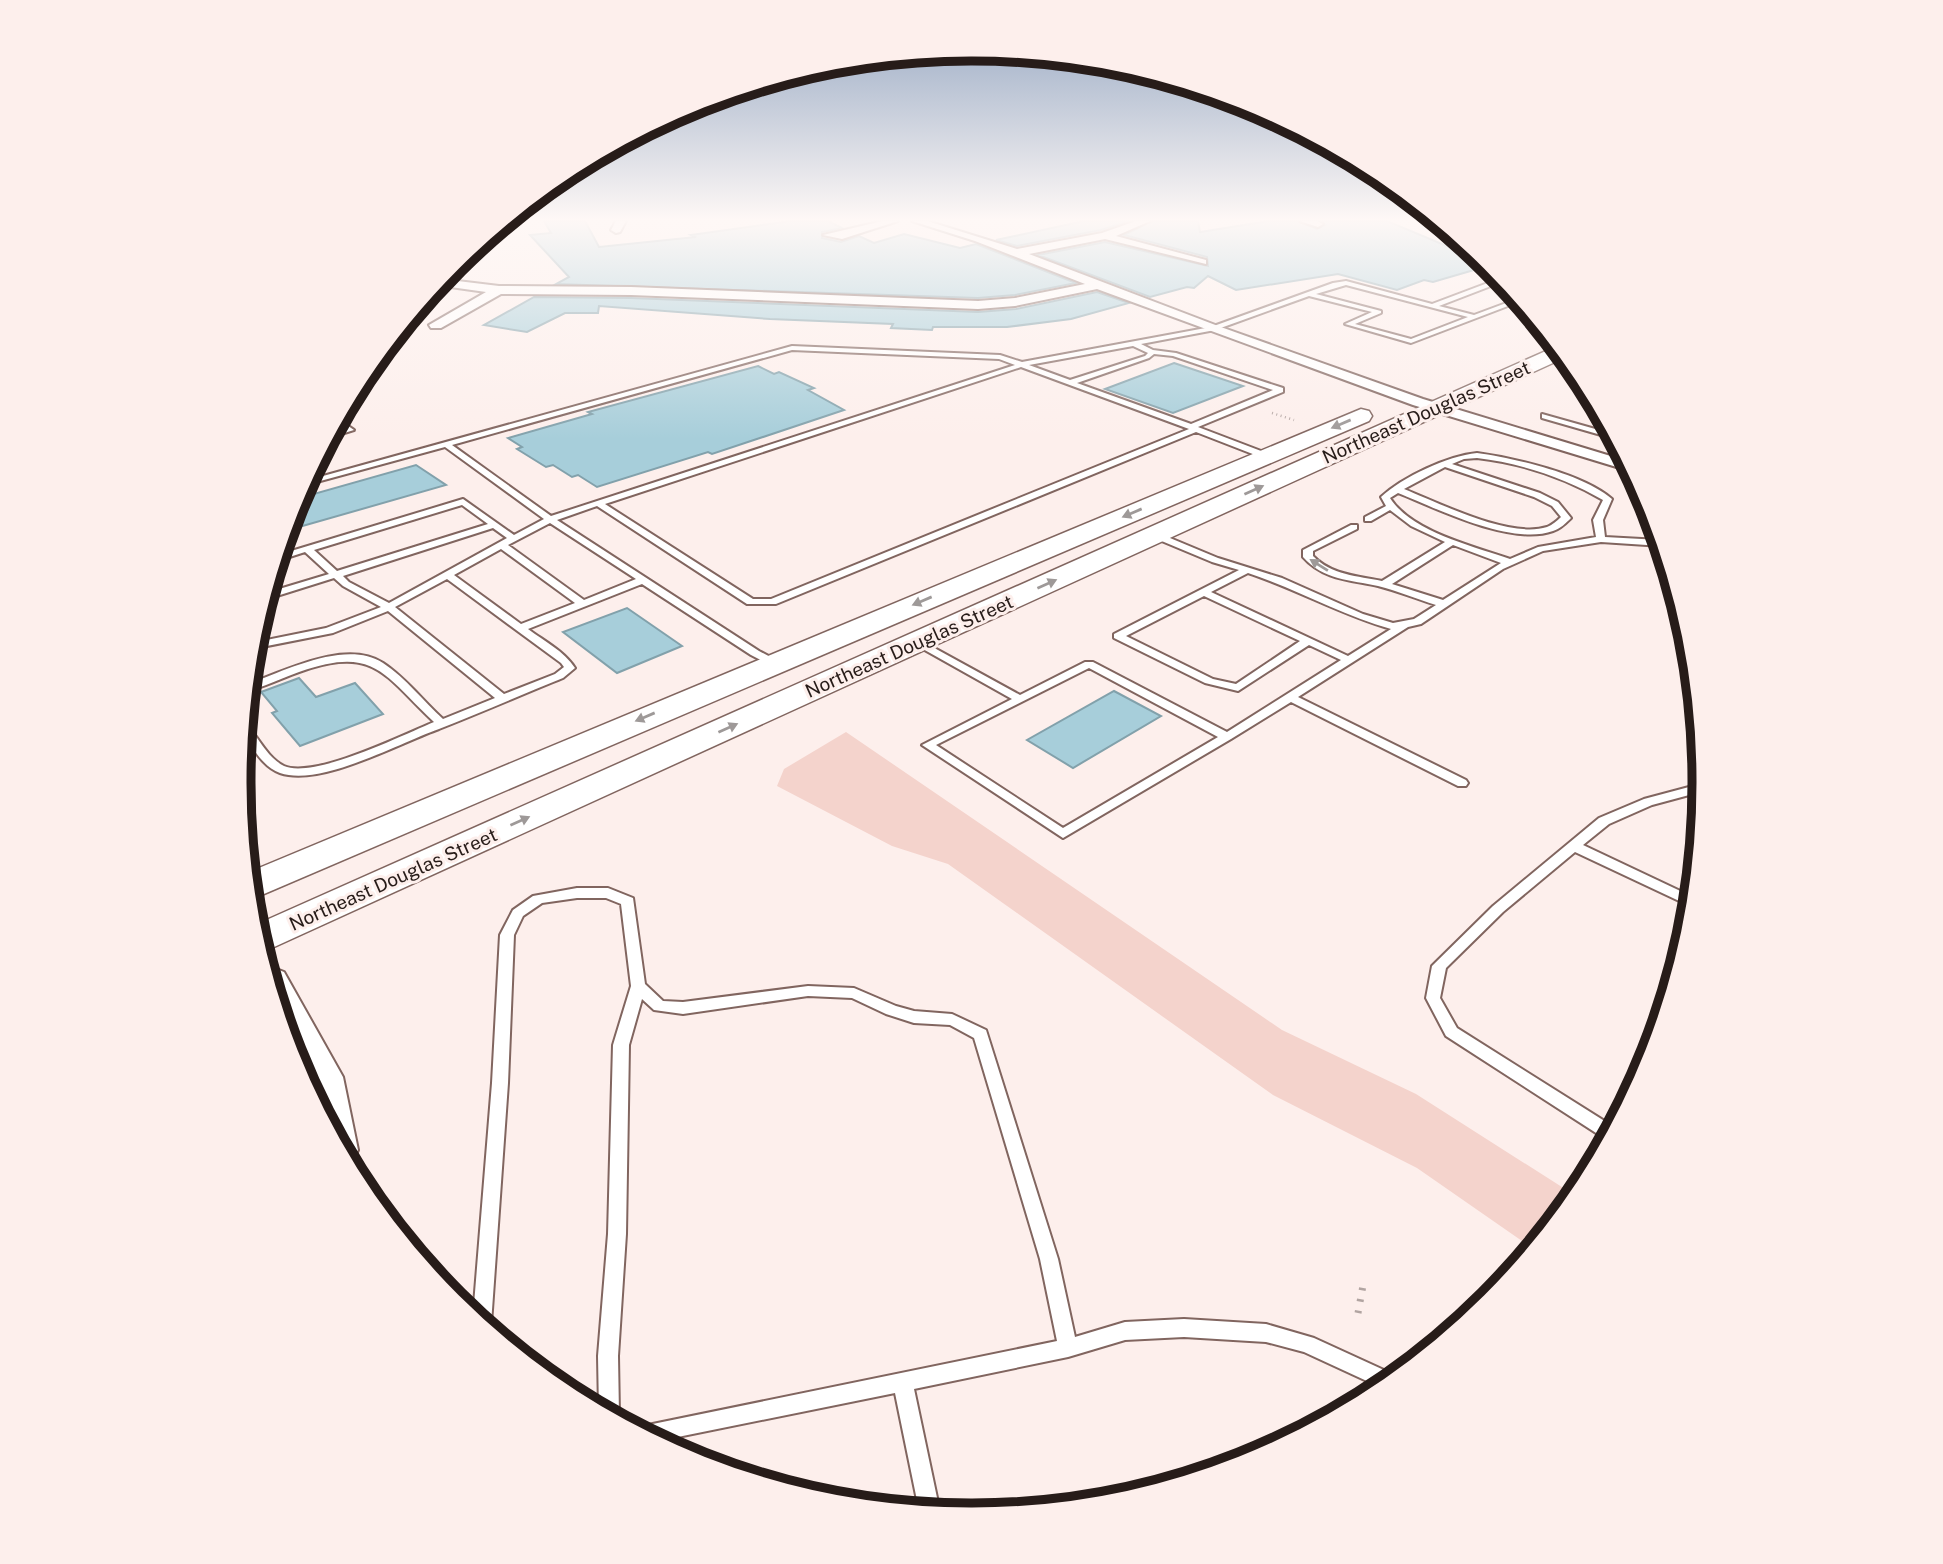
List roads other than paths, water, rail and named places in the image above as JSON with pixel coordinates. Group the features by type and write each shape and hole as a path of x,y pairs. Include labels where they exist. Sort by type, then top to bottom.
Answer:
{"main road":[{"name":"Northeast Douglas Street","path":"258,883 1266,456 1422,397 1551,355"},
{"name":"Northeast Douglas Street","path":"268,935 1155,535 1422,397"}],"street":[{"path":"436,325 492,294"},
{"path":"705,294 978,305 1015,302 1054,294"},
{"path":"1121,294 1213,329 1618,464"},
{"path":"284,997 327,1077 335,1120"}],"lane":[{"path":"265,644 328,631 389,607 550,519 1024,364 1213,329 1307,294"},
{"path":"1314,294 1379,312 1348,324 1411,341 1510,304"},
{"path":"1385,294 1475,317"},
{"path":"1432,306 1464,294"},
{"path":"598,503 751,602 772,602 1280,390 1174,354 1152,352 1135,343"},
{"path":"317,480 792,348 978,355 1024,364 1266,456"},
{"path":"1071,382 1147,357 1152,352"},
{"path":"1545,416 1602,433"},
{"path":"447,445 550,519 774,663"},
{"path":"1511,563 1452,542 1413,524 1390,507 1385,496 1464,457 1506,460 1591,487 1608,499 1598,520 1601,539"},
{"path":"1397,489 1501,528 1527,533 1551,531 1566,518 1555,504 1537,495 1447,465"},
{"path":"287,555 463,502 514,540"},
{"path":"1368,519 1390,507"},
{"path":"275,594 495,525"},
{"path":"1354,527 1308,550 1308,557 1313,564 1338,575 1383,585 1444,604"},
{"path":"1155,535 1245,571 1279,580 1359,616 1393,626 1418,622 1511,563 1541,550 1601,539 1651,542"},
{"path":"1383,585 1452,542"},
{"path":"503,546 583,604"},
{"path":"307,549 345,584 389,607 503,699"},
{"path":"1245,571 1118,636 1209,681 1238,688 1308,641"},
{"path":"252,738 276,767 292,771 315,769 346,762 442,724 559,676 570,668 565,661 449,576"},
{"path":"520,628 643,580"},
{"path":"1203,592 1349,660"},
{"path":"1227,737 1090,664 928,745 1063,834 1227,737 1405,625"},
{"path":"918,642 1020,699"},
{"path":"258,685 336,658 355,656 375,662 442,724"},
{"path":"1290,697 1462,783"},
{"path":"1603,1129 1451,1032 1433,998 1439,967 1498,909 1604,821 1648,802 1692,790"},
{"path":"1574,846 1682,898"},
{"path":"483,1312 500,1083 507,935 517,913 538,899 577,893 608,893 628,901 638,986 621,1045 617,1234 608,1356 609,1405"},
{"path":"638,986 659,1006 683,1008 808,990 854,993 891,1010 914,1017 953,1020 981,1034 1049,1259 1068,1348"},
{"path":"659,1431 1068,1348 1125,1331 1184,1328 1266,1333 1307,1344 1379,1376"},
{"path":"903,1381 928,1501"}]}
